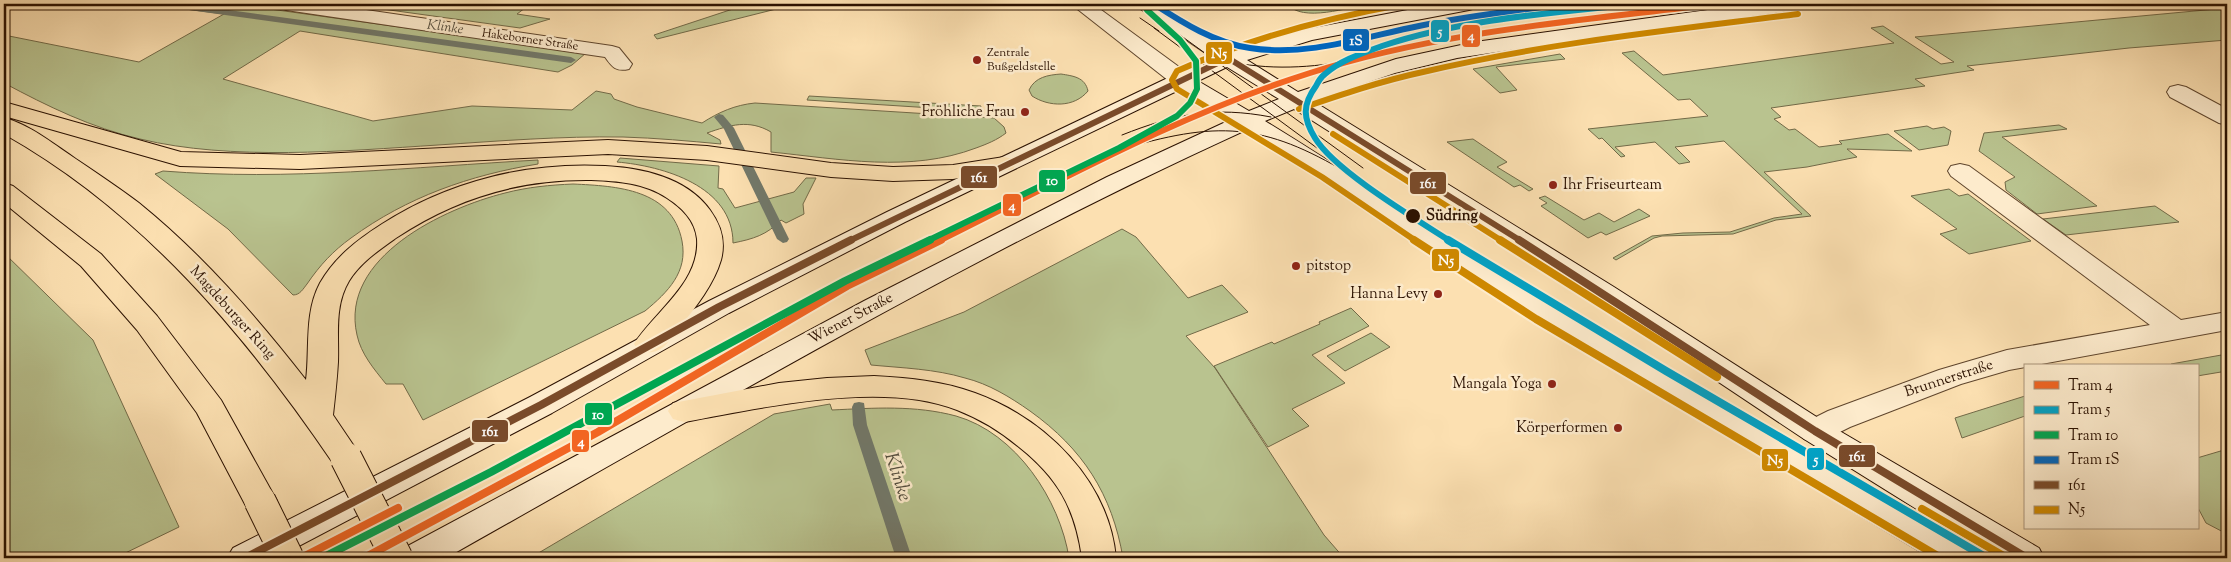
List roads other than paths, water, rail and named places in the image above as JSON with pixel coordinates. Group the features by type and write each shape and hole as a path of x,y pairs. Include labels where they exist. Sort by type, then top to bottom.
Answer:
{"highway":[{"path":"4,110 180,159 300,162 608,147 707,153 839,170 893,174 953,172 1004,164"},
{"name":"Magdeburger Ring","path":"4,126 36,142 135,213 200,274 251,331 317,415 346,458 397,558"},
{"path":"317,415 323,368 322,320 333,284 347,265 367,246 397,225 433,204 475,188 517,177 583,172 620,174 651,180 675,192 695,206 707,225 710,246 703,271 683,305 649,344"},
{"path":"4,191 91,260 147,323 210,408 288,558"},
{"path":"684,411 767,396 866,385 902,386 936,391 968,400 995,412 1026,432 1051,455 1071,481 1093,522 1098,540 1099,558"}],"main road":[{"name":"Hakeborner Straße","path":"286,4 612,52 620,64"},
{"path":"1081,4 1182,80 1328,169 1427,237 1541,310 1960,558"},
{"path":"1146,4 1228,58 1604,293 1815,431 2027,558"},
{"path":"245,558 541,405 649,344 896,217 1228,58 1300,37 1343,27 1469,4"},
{"path":"1295,100 1390,66 1467,50 1566,34 1797,4"},
{"path":"2178,92 2227,118"},
{"name":"Wiener Straße","path":"416,558 684,411 780,356 946,269 1245,120 1295,100"},
{"path":"1960,171 2177,330"},
{"name":"Brunnerstraße","path":"1815,431 1838,419 1972,370 2065,349 2227,321"}],"waterway":[{"name":"Klinke","path":"167,4 571,60"},
{"name":"Klinke","path":"719,117 729,128 783,239"},
{"name":"Klinke","path":"859,407 860,425 904,558"}],"tram line":[{"name":"1S","path":"1154,4 1188,25 1224,41 1250,48 1271,50 1314,48 1456,19 1566,4"},
{"name":"5","path":"1636,4 1561,12 1455,28 1402,40 1357,55 1324,74 1307,98 1307,117 1314,137 1322,147 1362,181 1451,241 1537,295 1987,558"},
{"name":"4","path":"364,558 598,432 847,286 1195,115 1309,73 1376,54 1490,32 1715,4"},
{"name":"10","path":"322,558 491,472 845,281 1119,148 1177,116 1190,103 1197,89 1196,61 1180,40 1147,10"},
{"path":"1140,18 1159,31"},
{"path":"1169,27 1363,168"},
{"path":"1154,28 1317,148"},
{"path":"1217,59 1266,67 1314,66 1347,61"},
{"path":"1122,135 1177,117 1195,114 1231,112 1271,117"},
{"path":"1126,148 1191,133 1245,132 1297,147 1325,160 1356,178"},
{"name":"4","path":"301,558 398,508"}],"place":[{"name":"Zentrale Bußgeldstelle","path":"977,60"},
{"name":"Fröhliche Frau","path":"1025,112"},
{"name":"Ihr Friseurteam","path":"1553,185"},
{"name":"Südring","path":"1413,216"},
{"name":"pitstop","path":"1296,266"},
{"name":"Hanna Levy","path":"1438,294"},
{"name":"Mangala Yoga","path":"1552,384"},
{"name":"Körperformen","path":"1618,428"}]}
